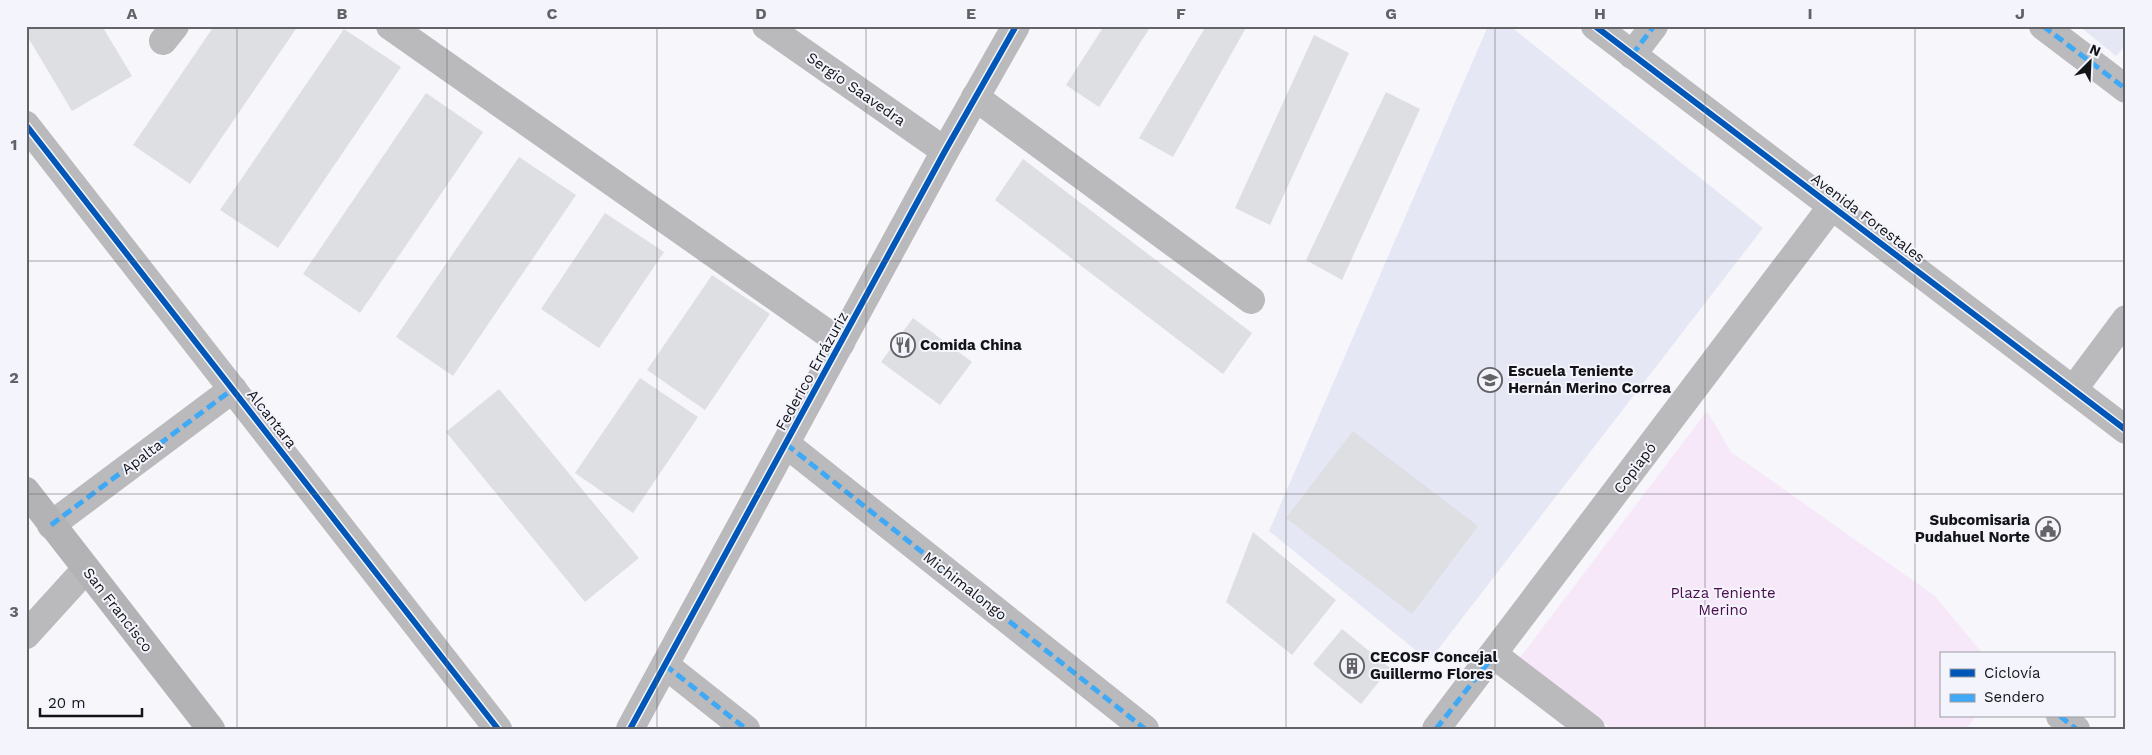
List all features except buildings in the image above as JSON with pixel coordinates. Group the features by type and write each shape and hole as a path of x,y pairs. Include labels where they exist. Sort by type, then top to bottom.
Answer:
{"main road":[{"name":"San Francisco","path":"26,491 210,729"}],"street":[{"path":"390,26 841,343"},
{"name":"Sergio Saavedra","path":"766,26 945,151"},
{"name":"Federico Errázuriz","path":"630,729 945,151 1016,26"},
{"name":"Avenida Forestales","path":"1595,26 2126,430"},
{"path":"1632,54 1654,26"},
{"path":"2043,26 2126,89"},
{"path":"975,97 1251,300"},
{"name":"Alcantara","path":"26,125 498,729"},
{"name":"Copiapó","path":"1436,729 1494,655 1832,206"},
{"path":"2073,390 2126,319"},
{"name":"Apalta","path":"52,525 233,389"},
{"name":"Michimalongo","path":"786,444 1145,729"},
{"path":"26,635 86,570"},
{"path":"1494,655 1591,729"},
{"path":"665,666 746,729"},
{"path":"2062,718 2076,729"}],"shaded area":[{"name":"Escuela Teniente Hernán Merino Correa","path":"1488,26 1510,26 1763,228 1429,661 1269,531"},
{"path":"2079,26 2126,26 2126,45 2116,56"}],"green space":[{"name":"Plaza Teniente Merino","path":"1707,411 1731,452 1935,596 1981,652 1940,652 1940,718 1974,718 1966,729 1612,729 1519,659"}],"marked path":[{"path":"1632,55 1654,26"},
{"path":"2043,26 2126,89"},
{"path":"51,525 233,389"},
{"path":"786,444 1145,729"},
{"path":"1436,729 1494,655"},
{"path":"665,665 746,729"},
{"path":"2062,718 2076,729"}],"cycle path":[{"path":"630,729 945,151 1016,26"},
{"path":"1595,26 2126,430"},
{"path":"26,125 498,729"}],"place":[{"name":"Comida China","path":"903,345"},
{"name":"Escuela Teniente Hernán Merino Correa","path":"1490,380"},
{"name":"Subcomisaria Pudahuel Norte","path":"2048,529"},
{"name":"CECOSF Concejal Guillermo Flores","path":"1352,666"}]}
